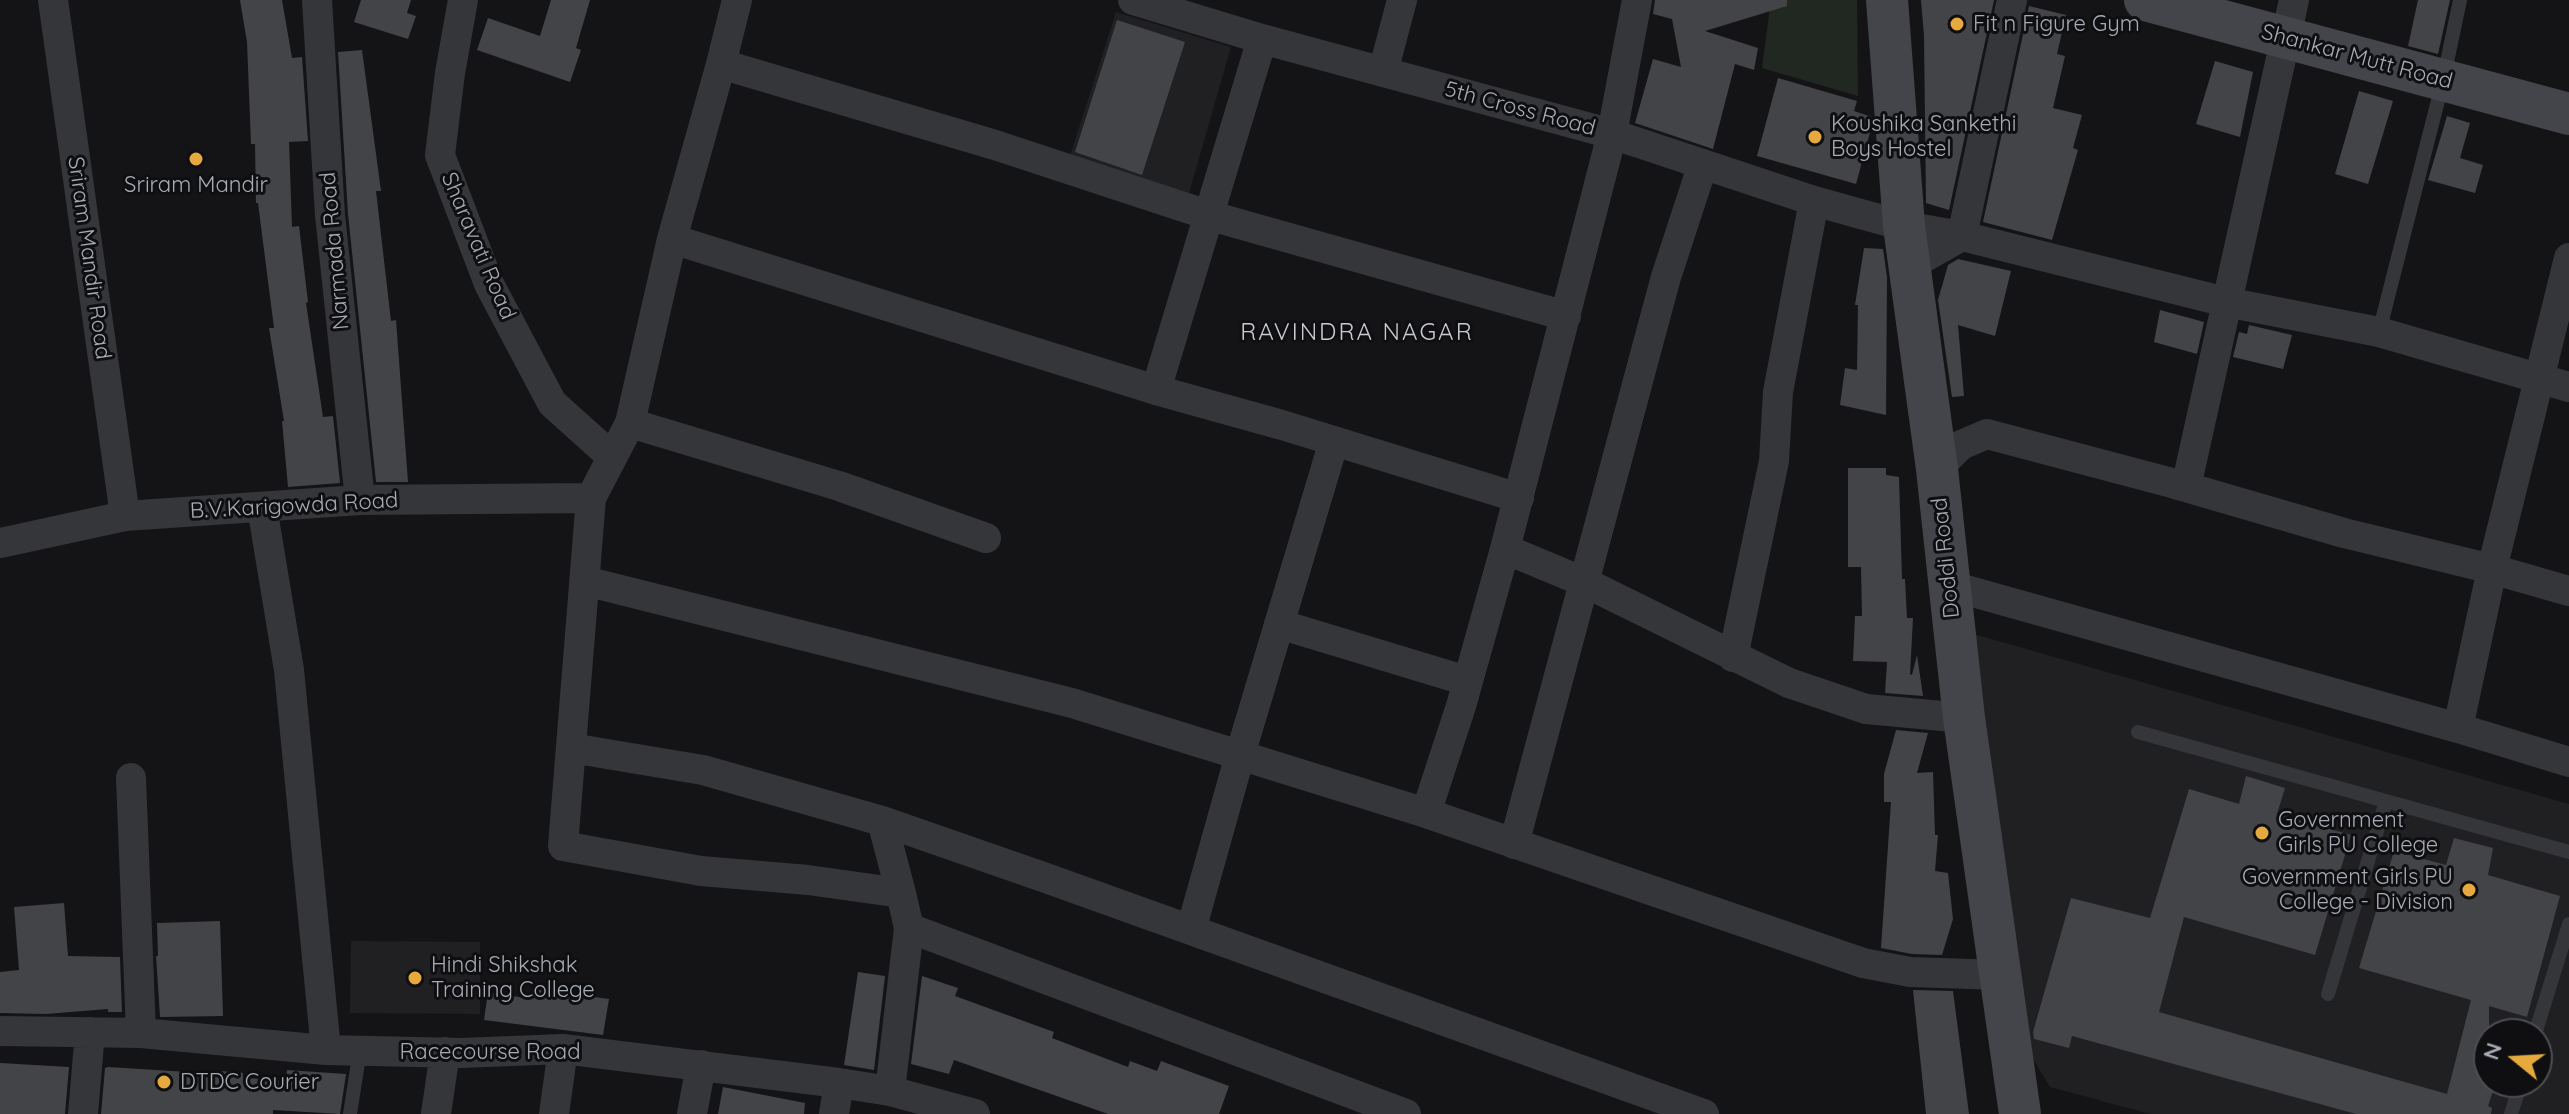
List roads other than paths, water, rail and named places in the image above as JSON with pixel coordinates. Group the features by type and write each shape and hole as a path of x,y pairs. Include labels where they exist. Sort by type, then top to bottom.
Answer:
{"street":[{"name":"Sriram Mandir Road","path":"53,0 125,516"},
{"name":"Narmada Road","path":"317,0 330,215 360,500"},
{"name":"Sharavati Road","path":"463,0 440,155 489,284 552,403 612,457"},
{"path":"737,0 672,239 630,423 591,498 563,846 701,871 808,880 901,893"},
{"name":"5th Cross Road","path":"1133,0 1262,39 1612,134 1814,201 1906,246"},
{"path":"1383,72 1402,0"},
{"path":"1426,813 1461,706 1519,498 1612,134 1637,0"},
{"name":"Doddi Road","path":"1887,0 1906,246 1937,469 1964,718 2020,1114"},
{"path":"1962,236 2012,0"},
{"name":"Shankar Mutt Road","path":"2145,0 2289,18 2443,81 2569,114"},
{"path":"2186,487 2289,18"},
{"path":"1156,390 1262,39"},
{"path":"721,64 995,145 1211,216 1566,316"},
{"path":"1514,844 1666,277 1703,164"},
{"path":"1733,657 1774,461 1778,392 1814,201"},
{"path":"1906,246 1962,236 2226,302 2379,332 2569,387"},
{"path":"672,239 1156,390 1519,498"},
{"path":"2458,728 2492,569 2569,258"},
{"path":"630,423 839,486 986,538"},
{"path":"1937,469 1961,445 1987,434 2344,533 2569,591"},
{"path":"1191,930 1334,441"},
{"name":"B.V.Karigowda Road","path":"0,543 125,516 360,500 591,498"},
{"path":"262,507 289,670 326,1050"},
{"path":"1505,549 1584,582 1789,683 1866,709 1964,718"},
{"path":"585,581 1072,703 1426,813 1863,963 1910,972 2001,975"},
{"path":"1948,585 2569,762"},
{"path":"1279,624 1467,681"},
{"path":"571,748 703,770 882,821 1704,1114"},
{"path":"131,778 141,1033"},
{"path":"882,821 909,928 890,1091"},
{"path":"909,928 1406,1114"},
{"name":"Racecourse Road","path":"0,1031 141,1033 326,1050 461,1053 563,1049 890,1091 975,1114"},
{"path":"83,1114 90,1032"},
{"path":"554,1114 563,1049"},
{"path":"436,1114 445,1052"},
{"path":"692,1114 701,1065"},
{"path":"834,1114 839,1083"}],"lane":[{"path":"2379,332 2443,81 2460,0"},
{"path":"2138,732 2569,852"},
{"path":"2328,994 2386,801"},
{"path":"2540,1018 2569,924"},
{"path":"350,1114 360,1050"}],"place":[{"name":"Fit n Figure Gym","path":"1957,24"},
{"name":"Koushika Sankethi Boys Hostel","path":"1815,137"},
{"name":"Sriram Mandir","path":"196,159"},
{"name":"Government Girls PU College","path":"2262,833"},
{"name":"Government Girls PU College - Division","path":"2469,890"},
{"name":"Hindi Shikshak Training College","path":"415,978"},
{"name":"DTDC Courier","path":"164,1082"}],"district":[{"name":"RAVINDRA NAGAR","path":"1357,333"}]}
